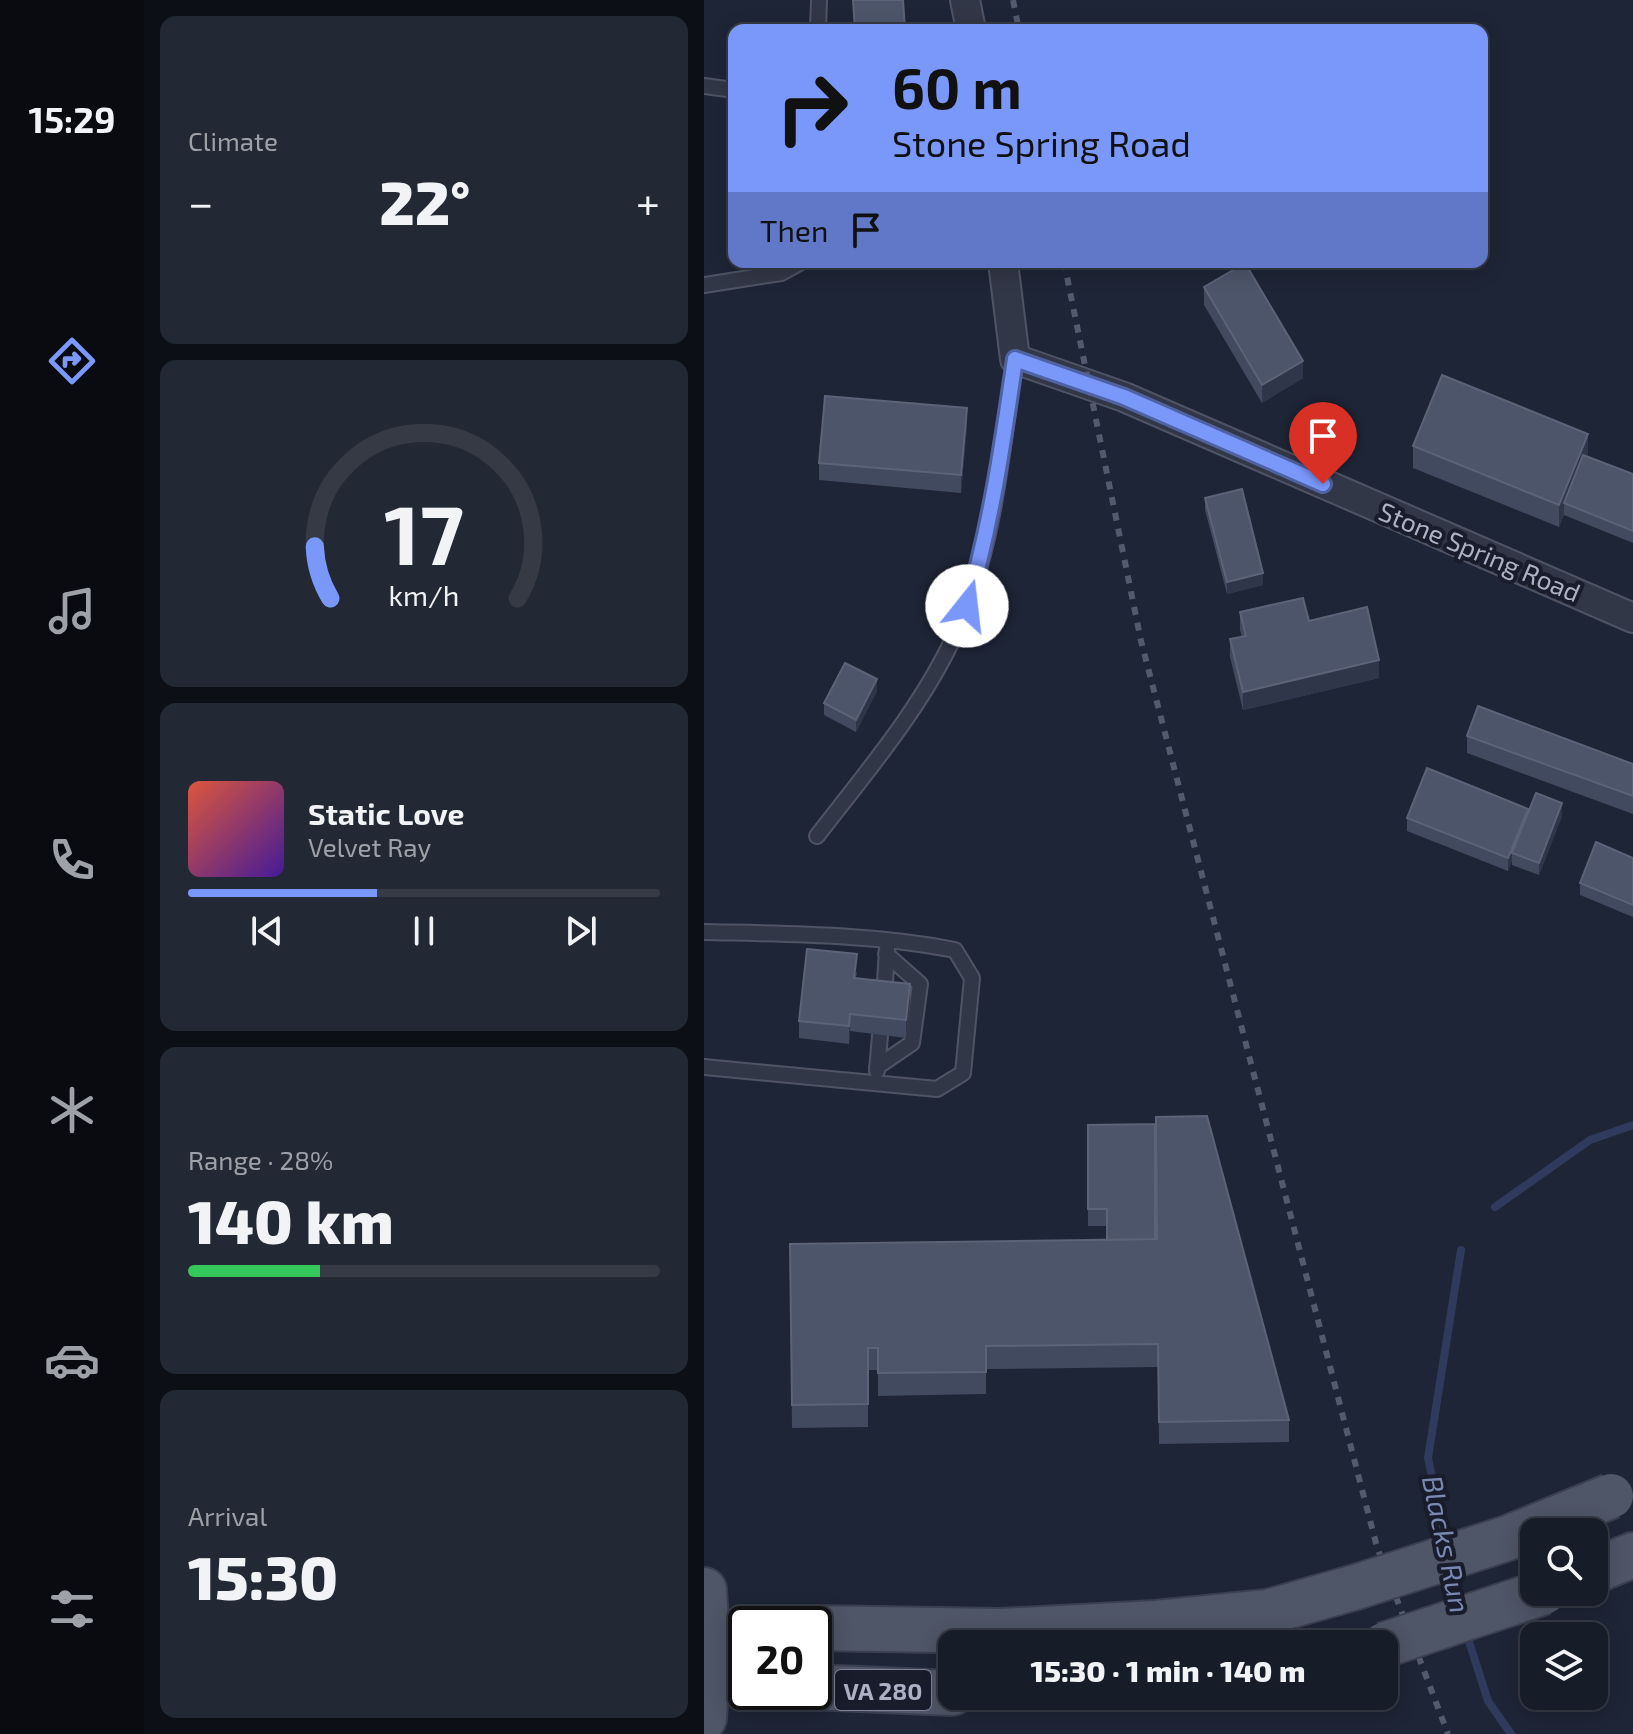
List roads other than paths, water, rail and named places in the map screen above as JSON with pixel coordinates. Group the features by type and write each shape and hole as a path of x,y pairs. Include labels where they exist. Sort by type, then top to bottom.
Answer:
{"main road":[{"path":"832,1628 1001,1631 1156,1623 1268,1612 1508,1538 1622,1490"},
{"path":"1608,1565 1633,1555"},
{"path":"704,1590 726,1656 704,1718"},
{"path":"1398,1640 1520,1600"},
{"name":"VA 280","path":"832,1688 938,1692"}],"street":[{"path":"965,0 970,24"},
{"path":"1004,268 1015,359"},
{"name":"Stone Spring Road","path":"1015,359 1124,397 1633,618"}],"lane":[{"path":"818,24 819,0"},
{"path":"704,86 728,89"},
{"path":"704,285 781,273 790,268"},
{"path":"817,836 895,734 957,631 982,551 998,474 1015,359"},
{"path":"704,932 843,936 887,947 955,950 972,978 963,1073 937,1089 704,1067"},
{"path":"884,998 887,947"},
{"path":"877,1067 912,1043 920,984 887,947"},
{"path":"876,1083 880,1035"}],"waterway":[{"name":"Blacks Run","path":"1495,1207 1590,1140 1633,1125"},
{"name":"Blacks Run","path":"1447,1544 1428,1458 1461,1250"},
{"name":"Blacks Run","path":"1452,1569 1460,1607"},
{"name":"Blacks Run","path":"1466,1632 1488,1701 1511,1734"}],"railway":[{"path":"1013,0 1018,24"},
{"path":"1065,268 1141,641 1377,1547 1448,1734"}]}
